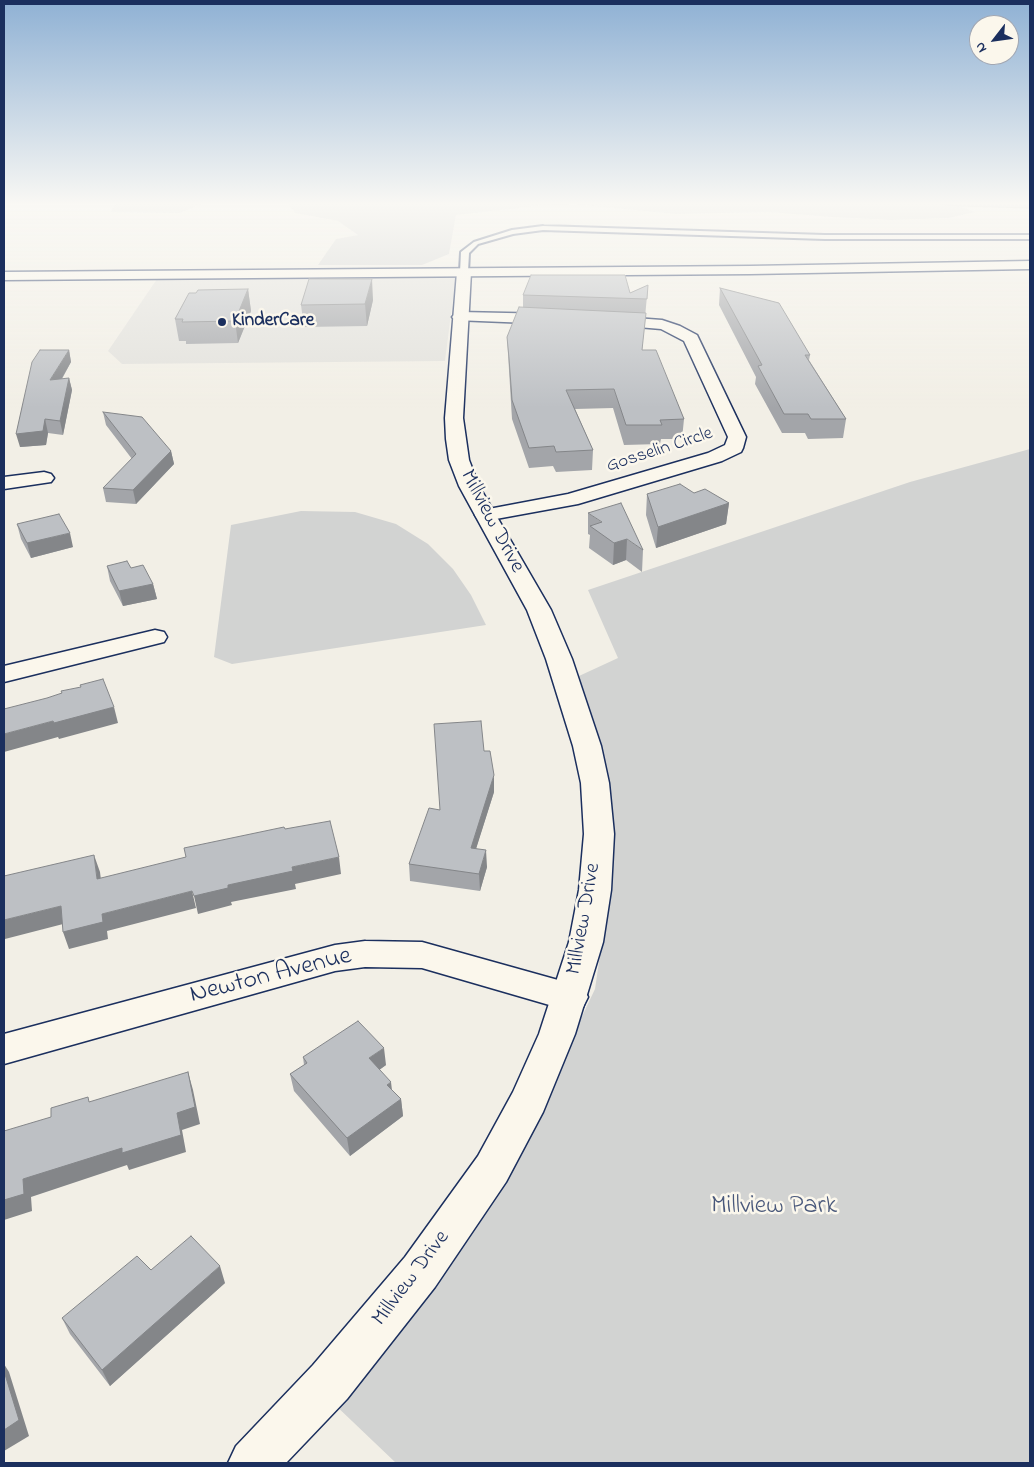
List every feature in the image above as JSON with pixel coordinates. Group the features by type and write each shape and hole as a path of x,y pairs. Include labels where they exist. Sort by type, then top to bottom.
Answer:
{"street":[{"path":"6,278 684,270"},
{"name":"Millview Drive","path":"253,1463 330,1382 420,1272 492,1169 529,1100 557,1034 586,942 595,890 599,834 595,783 587,746 556,651 539,610 469,486 459,460 455,439 454,418 464,272"},
{"path":"460,317 571,320"},
{"name":"Gosselin Circle","path":"484,514 571,500 715,457 734,448 737,438 691,338 675,329 662,325 589,320"},
{"path":"4,483 44,478"},
{"path":"4,674 155,637"},
{"name":"Newton Avenue","path":"4,1049 335,958 365,954 422,955 570,997"}],"shaded area":[{"path":"456,275 445,361 122,364 108,351 159,276"}],"green space":[{"name":"Millview Park","path":"1030,449 1030,1463 396,1463 331,1401 506,1177 595,989 610,887 605,778 579,676 618,658 588,590 910,482"},
{"path":"301,511 355,512 396,524 428,544 453,569 471,595 486,625 232,664 214,657 231,525"}],"building":[{"path":"531,275 625,275 630,293 648,285 647,299 523,295"},
{"path":"309,279 372,279 365,304 301,305"},
{"path":"720,288 779,303 810,355 805,355 846,419 811,419 808,414 784,414 758,366 762,365"},
{"path":"248,289 235,321 182,322 183,319 175,319 189,293 196,293 198,290"},
{"path":"519,307 646,313 642,350 656,350 684,419 660,420 662,425 626,425 614,389 566,390 593,450 556,452 554,446 529,448 512,400 507,337"},
{"path":"40,350 69,350 50,380 69,378 60,421 45,419 43,431 16,434 32,362"},
{"path":"103,412 142,417 171,451 133,490 103,488 136,454"},
{"path":"680,484 694,493 705,489 729,503 658,527 647,494"},
{"path":"621,503 643,550 627,539 614,543 590,526 602,522 588,513"},
{"path":"59,514 70,533 27,543 17,524"},
{"path":"127,561 131,568 143,565 153,584 119,591 107,566"},
{"path":"103,679 114,707 4,734 4,709 47,698 62,693 61,691 81,687 80,685"},
{"path":"481,721 484,751 490,751 494,775 471,848 486,850 479,874 409,864 429,808 440,810 434,724"},
{"path":"330,821 339,857 292,867 293,871 228,885 228,888 194,896 192,891 102,914 103,922 63,932 61,906 4,920 4,876 94,855 97,879 186,857 184,848 284,827 285,829"},
{"path":"358,1021 384,1048 369,1058 391,1082 387,1085 401,1099 347,1138 290,1074 307,1063 303,1057"},
{"path":"188,1072 195,1107 177,1113 181,1135 122,1153 122,1148 23,1179 24,1194 4,1200 4,1131 51,1117 51,1108 88,1097 89,1102"},
{"path":"191,1236 220,1266 102,1370 62,1318 137,1256 151,1270"},
{"path":"4,1371 19,1420 4,1430"}],"place":[{"name":"KinderCare","path":"222,322"}]}
